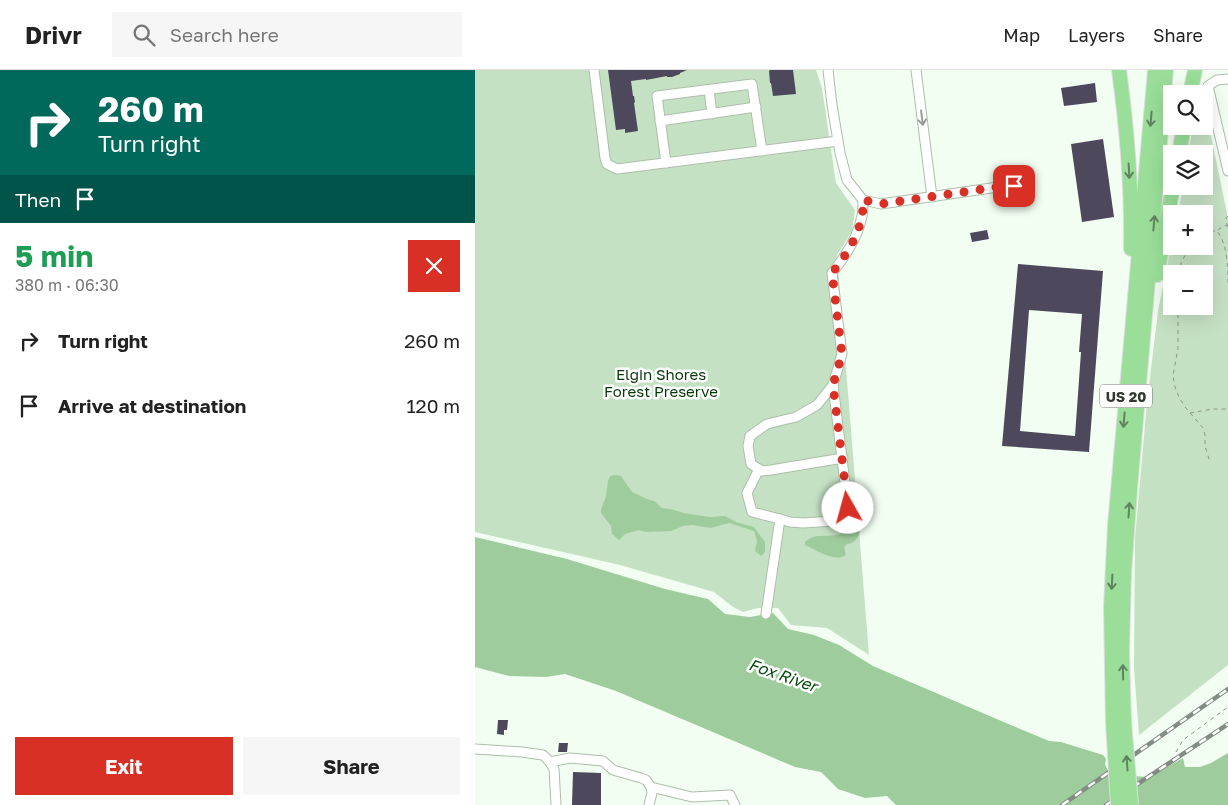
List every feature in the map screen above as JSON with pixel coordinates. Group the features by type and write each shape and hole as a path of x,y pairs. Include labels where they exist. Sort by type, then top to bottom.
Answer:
{"highway":[{"path":"1119,70 1132,222 1128,374"},
{"name":"US 20","path":"1131,805 1118,722 1111,657 1112,589 1115,525 1155,70"},
{"name":"US 20","path":"1118,805 1118,722 1124,574 1167,70"},
{"path":"1192,85 1195,70"},
{"path":"1142,359 1171,195"}],"street":[{"path":"594,70 605,158 607,164 617,169 838,141"},
{"path":"828,70 840,153 847,180 863,200 881,204 1005,186 1018,186"},
{"path":"916,70 932,197"},
{"path":"1228,79 1217,80 1208,86 1228,170"},
{"path":"666,163 657,96 752,84 763,151"},
{"path":"709,90 712,114"},
{"path":"660,121 756,107"},
{"path":"843,458 762,470 751,464 748,446 750,436 767,424 797,417 817,405 833,385 842,354 832,273 852,244 862,217 863,200"},
{"path":"759,469 747,493 752,512 791,522 803,523 833,521 842,516 848,508 833,385"},
{"path":"766,614 780,519"},
{"path":"475,749 543,755 554,769 556,805"},
{"path":"550,762 569,758 603,761 613,770 646,780 651,787 652,793 649,805"},
{"path":"651,787 691,798 730,795 735,805"}],"path":[{"path":"1228,216 1226,218 1228,230"},
{"path":"1213,231 1217,231 1227,225"},
{"path":"1217,231 1222,236 1225,248 1228,287"},
{"path":"1178,315 1178,348 1173,376 1179,397 1203,428 1209,460"},
{"path":"1190,413 1213,409 1228,409"},
{"path":"1176,752 1183,740 1228,707"}],"green space":[{"name":"Elgin Shores Forest Preserve","path":"475,70 816,70 822,88 836,183 855,210 852,231 837,255 869,655 827,628 791,625 778,608 758,608 743,612 733,607 714,592 620,565 475,532"},
{"path":"1191,135 1211,135 1213,145 1190,145"},
{"path":"1213,146 1228,218 1228,665 1139,735 1134,668 1135,538 1147,402 1158,311 1163,286 1163,315 1213,315 1213,265 1167,265 1169,255 1213,255 1213,205 1180,205 1181,195 1213,195"}],"water":[{"path":"610,476 621,476 632,492 654,501 662,508 710,517 725,516 736,522 754,527 765,542 765,552 761,556 755,551 757,541 754,531 729,523 711,528 692,525 683,526 671,531 646,532 639,530 625,534 619,540 612,534 611,526 601,513 608,481"},
{"path":"855,526 860,532 857,539 844,547 846,555 841,557 836,558 825,555 805,545 805,542 812,537 836,535"},
{"name":"Fox River","path":"475,537 567,559 665,589 708,599 725,614 750,617 773,613 788,629 814,635 839,645 873,666 1049,741 1061,742 1103,755 1106,759 1105,764 1108,771 1113,775 1149,777 1183,758 1185,767 1200,767 1228,753 1228,805 896,805 887,796 865,798 838,789 821,772 795,767 616,691 565,674 546,677 509,676 475,667"}],"building":[{"path":"608,70 687,70 672,77 631,81 638,131 625,133 625,129 616,130"},
{"path":"770,70 793,70 796,94 773,96"},
{"path":"1095,83 1097,102 1064,106 1061,88"},
{"path":"1103,139 1114,217 1082,222 1071,144"},
{"path":"987,230 989,239 972,242 970,233"},
{"path":"1018,264 1103,271 1089,452 1002,446","holes":["1029,310 1082,314 1075,436 1020,431"]},
{"path":"498,720 508,720 507,730 504,730 504,735 497,734"},
{"path":"559,743 568,743 567,752 558,752"},
{"path":"573,772 601,773 601,805 572,805"}],"railway":[{"path":"1062,805 1228,689"},
{"path":"1106,805 1228,724"}],"route":[{"path":"848,508 833,385 842,354 832,273 852,244 862,217 863,200 881,204 1014,186"}]}
